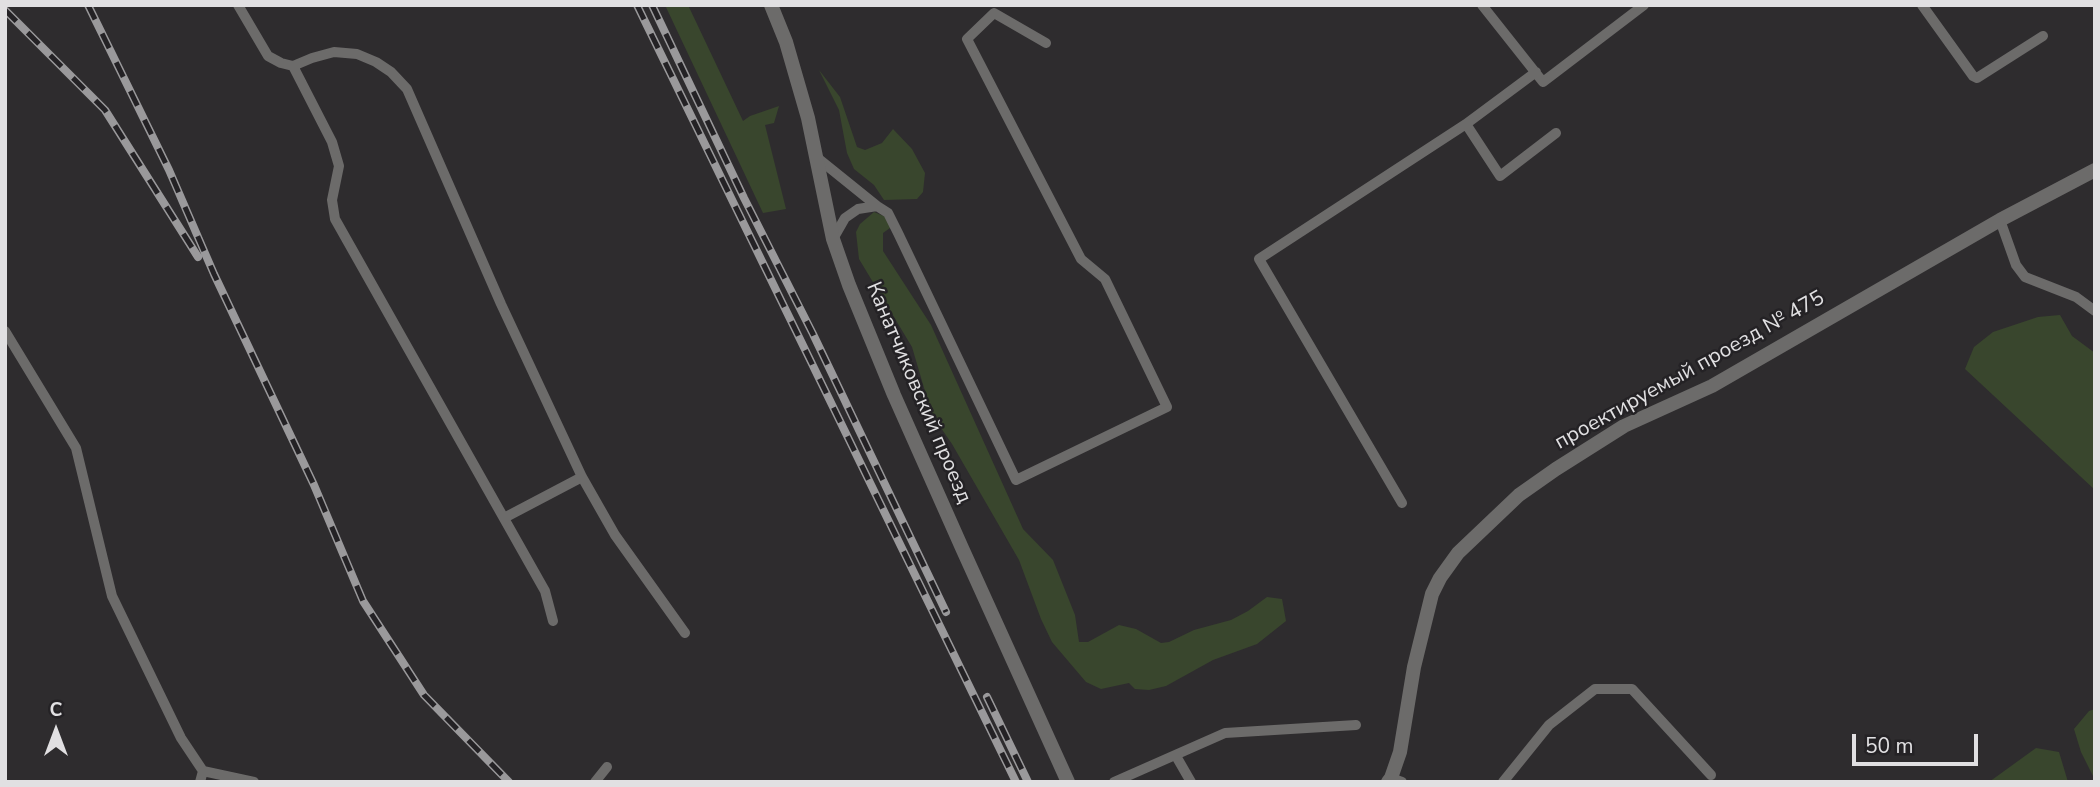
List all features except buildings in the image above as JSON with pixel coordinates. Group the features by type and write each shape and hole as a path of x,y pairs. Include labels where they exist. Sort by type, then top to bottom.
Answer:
{"street":[{"name":"Канатчиковский проезд","path":"771,5 786,42 807,118 833,239 849,285 894,395 1068,782"},
{"name":"проектируемый проезд № 475","path":"1394,780 1414,667 1432,594 1458,553 1509,505 1556,468 1624,426 1712,386 2000,220 2095,170"}],"lane":[{"path":"238,5 268,56 281,63 293,66 334,52 357,54 383,67 407,89 501,304 582,477 615,535 685,633"},
{"path":"1482,5 1544,82 1644,5"},
{"path":"1922,5 1973,76 1978,78 2043,36"},
{"path":"815,155 888,213 1016,480 1167,407 1105,279 1081,259 967,39 994,13 1046,43"},
{"path":"293,66 332,142 339,166 332,200 335,219 545,591 553,621"},
{"path":"1402,503 1259,259 1466,124 1536,72"},
{"path":"1466,124 1500,176 1556,133"},
{"path":"833,239 845,218 858,209 877,206"},
{"path":"2000,220 2016,265 2025,277 2076,296 2095,311"},
{"path":"5,331 76,448 112,596 180,738 203,771 254,782"},
{"path":"504,518 582,477"},
{"path":"1503,782 1549,725 1595,689 1632,689 1712,775"},
{"path":"1114,782 1225,733 1356,725"},
{"path":"1177,756 1191,782"},
{"path":"595,782 607,767"},
{"path":"200,782 203,771"}],"green space":[{"path":"665,5 688,5 743,121 779,106 774,123 765,125 786,209 763,213"},
{"path":"819,70 840,97 857,147 865,150 882,143 893,129 912,149 925,173 923,192 917,199 884,200 874,185 854,169 847,153 839,110"},
{"path":"874,212 891,219 890,228 883,233 883,251 931,325 1023,529 1053,560 1075,615 1079,642 1088,642 1119,625 1136,629 1161,643 1169,642 1194,630 1231,620 1267,597 1282,599 1286,621 1257,644 1213,660 1166,686 1149,690 1135,689 1129,683 1101,689 1086,682 1052,642 1019,560 952,444 932,415 912,347 859,259 856,232 860,224"},
{"path":"2060,315 2072,336 2095,353 2095,490 1965,369 1974,347 1993,332 2038,317"},
{"path":"2095,709 2095,780 2081,752 2074,729 2089,711"},
{"path":"2036,748 2059,752 2068,782 1989,782"}],"railway":[{"path":"88,5 169,170 214,274 314,485 363,601 424,695 509,782"},
{"path":"637,5 1016,782"},
{"path":"652,5 946,612"},
{"path":"5,10 105,110 198,257"},
{"path":"987,697 1028,782"}]}
